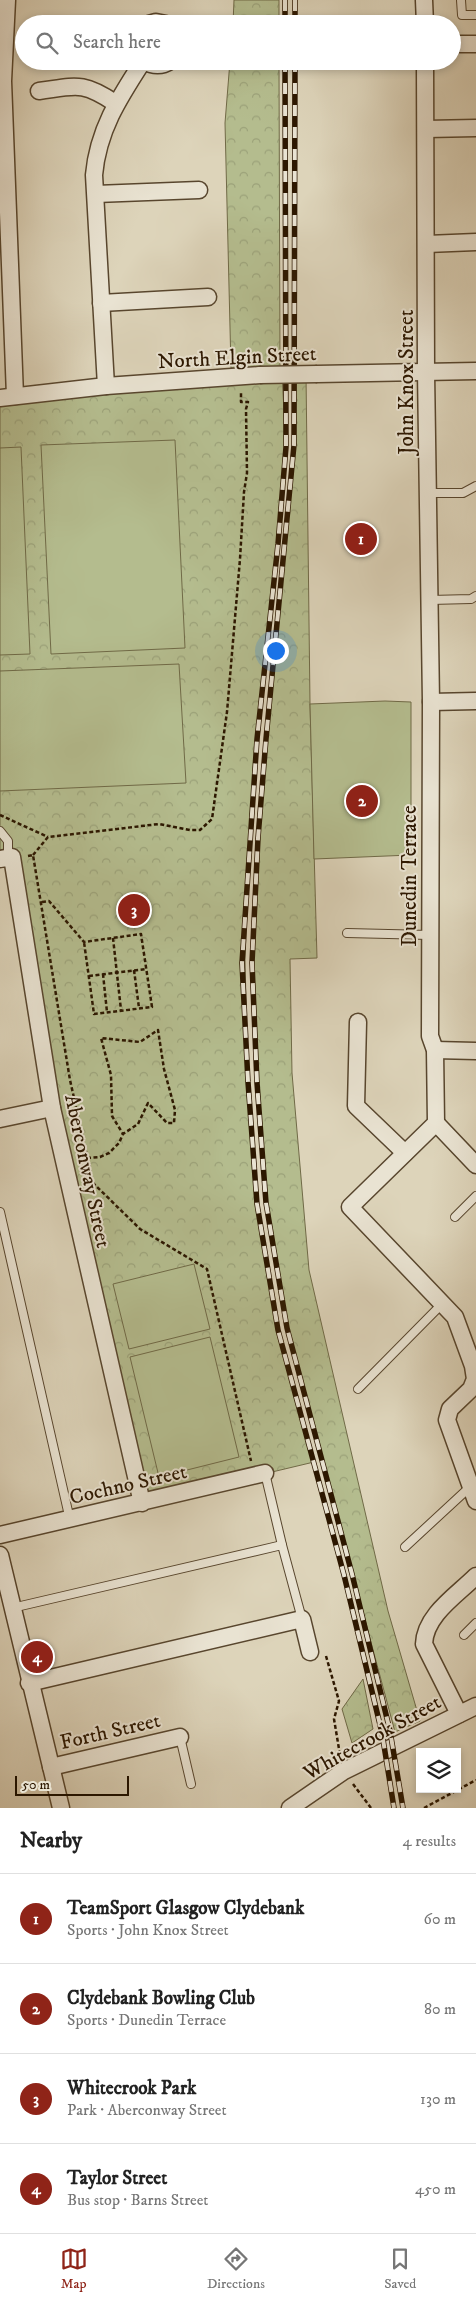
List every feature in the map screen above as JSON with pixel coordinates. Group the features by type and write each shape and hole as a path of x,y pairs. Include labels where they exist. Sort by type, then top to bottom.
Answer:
{"street":[{"path":"7,0 3,81 7,397"},
{"path":"424,0 425,15"},
{"path":"461,44 476,44"},
{"path":"106,386 100,303 96,156 101,135 115,103 137,70"},
{"name":"John Knox Street","path":"425,70 426,372 431,702"},
{"path":"39,91 79,86 96,90 115,103"},
{"path":"426,129 476,128"},
{"path":"96,194 199,190"},
{"path":"427,244 476,242"},
{"path":"100,303 208,297"},
{"name":"North Elgin Street","path":"7,397 106,386 260,374 476,371"},
{"path":"431,702 476,701"},
{"name":"Dunedin Terrace","path":"431,702 430,1036 435,1050 436,1123"},
{"name":"Aberconway Street","path":"7,858 52,1108 142,1503"},
{"path":"358,1022 356,1106 405,1153"},
{"path":"435,1050 476,1050"},
{"path":"0,1119 52,1108"},
{"path":"474,1493 447,1420 450,1409 471,1389 475,1378 473,1366 455,1317 350,1207 436,1123 476,1164"},
{"name":"Cochno Street","path":"0,1535 260,1475"},
{"path":"0,1554 29,1683 61,1808"},
{"path":"459,1714 424,1644 424,1635 430,1621 476,1576"},
{"path":"29,1683 302,1619 310,1652"},
{"name":"Whitecrook Street","path":"290,1808 344,1771 476,1706"},
{"name":"Forth Street","path":"51,1767 180,1737"}],"lane":[{"path":"461,0 462,15 476,15"},
{"path":"428,493 463,493 476,486"},
{"path":"430,600 472,599 476,596"},
{"path":"0,831 8,841 7,858"},
{"path":"348,933 430,936"},
{"path":"455,1217 476,1196"},
{"path":"0,1212 70,1520"},
{"path":"358,1389 442,1304"},
{"path":"260,1475 282,1545 302,1619"},
{"path":"404,1547 474,1493"},
{"path":"12,1608 282,1545"},
{"path":"464,1635 476,1623"},
{"path":"180,1737 191,1784"}],"path":[{"path":"0,815 48,837 159,824 200,830 212,818 227,712 247,474 246,409 248,402 241,402 241,376"},
{"path":"7,858 33,855 48,837"},
{"path":"33,855 70,1080 92,1183 140,1229 207,1269 260,1475"},
{"path":"42,902 49,902 84,942 94,1014 152,1006 141,934 84,942"},
{"path":"113,938 121,1010"},
{"path":"89,976 146,969"},
{"path":"134,970 138,1008"},
{"path":"103,974 107,1012"},
{"path":"87,1158 100,1157 109,1153 119,1143 124,1134 138,1124 148,1103 167,1123 174,1123 175,1110 164,1069 158,1030 140,1042 101,1038 111,1075 112,1116 124,1134"},
{"path":"310,1652 325,1655 339,1701 334,1719 344,1771 371,1808"},
{"path":"424,1808 476,1780"}],"green space":[{"path":"234,0 279,0 279,15 233,15"},
{"path":"229,70 279,70 280,367 231,368 225,123"},
{"path":"294,374 306,374 310,704 317,958 290,959 292,1073 309,1270 388,1611 420,1721 395,1732 287,1328 266,1203 257,1083 252,963 258,838 294,445"},
{"path":"282,375 286,447 250,836 245,960 248,1082 257,1204 278,1330 314,1462 142,1503 97,1308 12,858 0,859 0,398"},
{"path":"175,440 185,648 51,654 41,445"},
{"path":"21,447 30,654 0,655 0,448"},
{"path":"179,664 186,783 0,791 0,671"},
{"path":"385,701 411,702 411,855 314,859 310,704"},
{"path":"194,1264 210,1329 129,1349 113,1284"},
{"path":"210,1337 239,1457 159,1477 130,1357"},
{"path":"363,1679 373,1729 352,1743 342,1709"}],"railway":[{"path":"285,0 285,15"},
{"path":"295,0 295,15"},
{"path":"285,70 286,447 278,544 257,739 242,963 248,1082 257,1204 278,1330 344,1575 382,1733 394,1808"},
{"path":"295,70 294,445 258,838 252,963 257,1083 266,1203 287,1328 352,1574 390,1731 403,1808"}],"place":[{"name":"TeamSport Glasgow Clydebank","path":"361,539"},
{"name":"Clydebank Bowling Club","path":"362,801"},
{"name":"Whitecrook Park","path":"134,910"},
{"name":"Taylor Street","path":"37,1657"}]}
